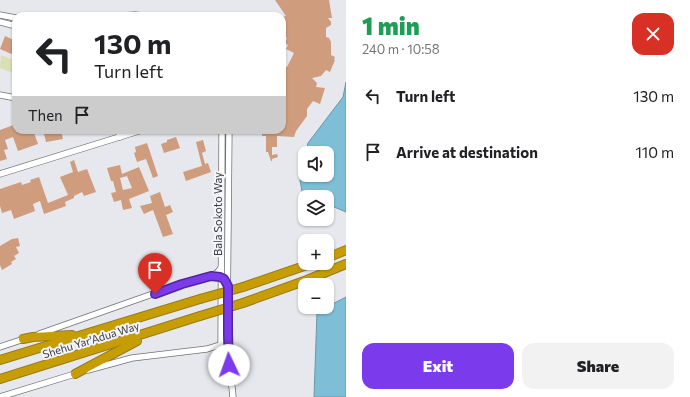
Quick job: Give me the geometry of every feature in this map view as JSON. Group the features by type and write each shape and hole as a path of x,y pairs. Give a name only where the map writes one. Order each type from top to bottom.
{"highway":[{"path":"334,255 346,250"},
{"name":"Shehu Yar'Adua Way","path":"0,379 243,303 346,264"},
{"name":"Shehu Yar'Adua Way","path":"0,360 243,287 298,268"},
{"path":"23,339 72,335 118,324"},
{"path":"75,374 141,339 175,325"}],"street":[{"path":"0,15 12,17"},
{"path":"0,22 12,25"},
{"path":"0,95 12,97"},
{"path":"0,174 129,134"},
{"name":"Bala Sokoto Way","path":"222,134 220,277 221,358 222,366 226,368 229,365 229,134"},
{"path":"0,347 182,284 211,276 221,267"},
{"path":"211,276 220,277 226,281 228,286"},
{"path":"0,397 132,358 207,349 221,345 227,339 228,334"},
{"path":"207,349 214,350 221,358"},
{"path":"226,368 232,387 233,397"}],"green space":[{"path":"1,55 12,59 12,72 0,68"}],"water":[{"path":"346,82 346,212 334,207 334,190 302,190 300,182 334,182 334,146 307,146 308,143 343,97"},
{"path":"346,297 346,397 314,397 317,314 334,314 334,303"}],"building":[{"path":"275,0 329,0 332,18 328,18 331,25 326,28 326,37 329,38 331,42 331,55 335,57 335,60 330,72 326,70 321,76 312,78 317,83 316,87 325,88 320,104 313,101 307,109 307,116 296,131 294,137 277,136 277,147 272,147 272,155 277,154 278,157 272,159 271,161 268,152 266,152 266,136 262,136 262,134 286,134 286,67 294,53 286,49 288,45 286,44 286,12 283,12"},
{"path":"5,36 12,39 12,54 0,49"},
{"path":"12,126 12,134 34,134 38,144 18,151 13,137 5,140 8,149 4,150 7,159 0,161 0,130"},
{"path":"44,134 62,134 63,139 46,142"},
{"path":"176,137 180,148 164,153 161,144"},
{"path":"203,140 206,151 202,153 205,164 208,163 211,172 186,181 183,172 202,166 196,142"},
{"path":"147,143 158,176 153,178 146,159 137,162 134,153 136,152 135,147"},
{"path":"74,160 78,172 87,169 96,192 84,196 82,192 65,202 66,206 44,214 40,201 33,204 35,211 14,219 11,210 2,213 0,206 0,189 21,182 22,185 39,177 48,203 68,195 60,177 73,172 70,162"},
{"path":"120,165 122,174 139,167 149,191 129,199 132,208 123,210 121,200 114,202 111,193 116,192 107,168","holes":["127,176 132,188 123,190 120,178"]},
{"path":"160,192 165,207 170,205 173,212 166,215 173,234 163,237 153,210 144,214 140,206 152,203 150,196"},
{"path":"18,238 20,246 16,247 19,253 14,256 16,259 11,262 12,264 2,270 0,265 0,246 12,239"}],"route":[{"path":"155,294 202,278 214,276 223,278 228,286 229,365"}]}
